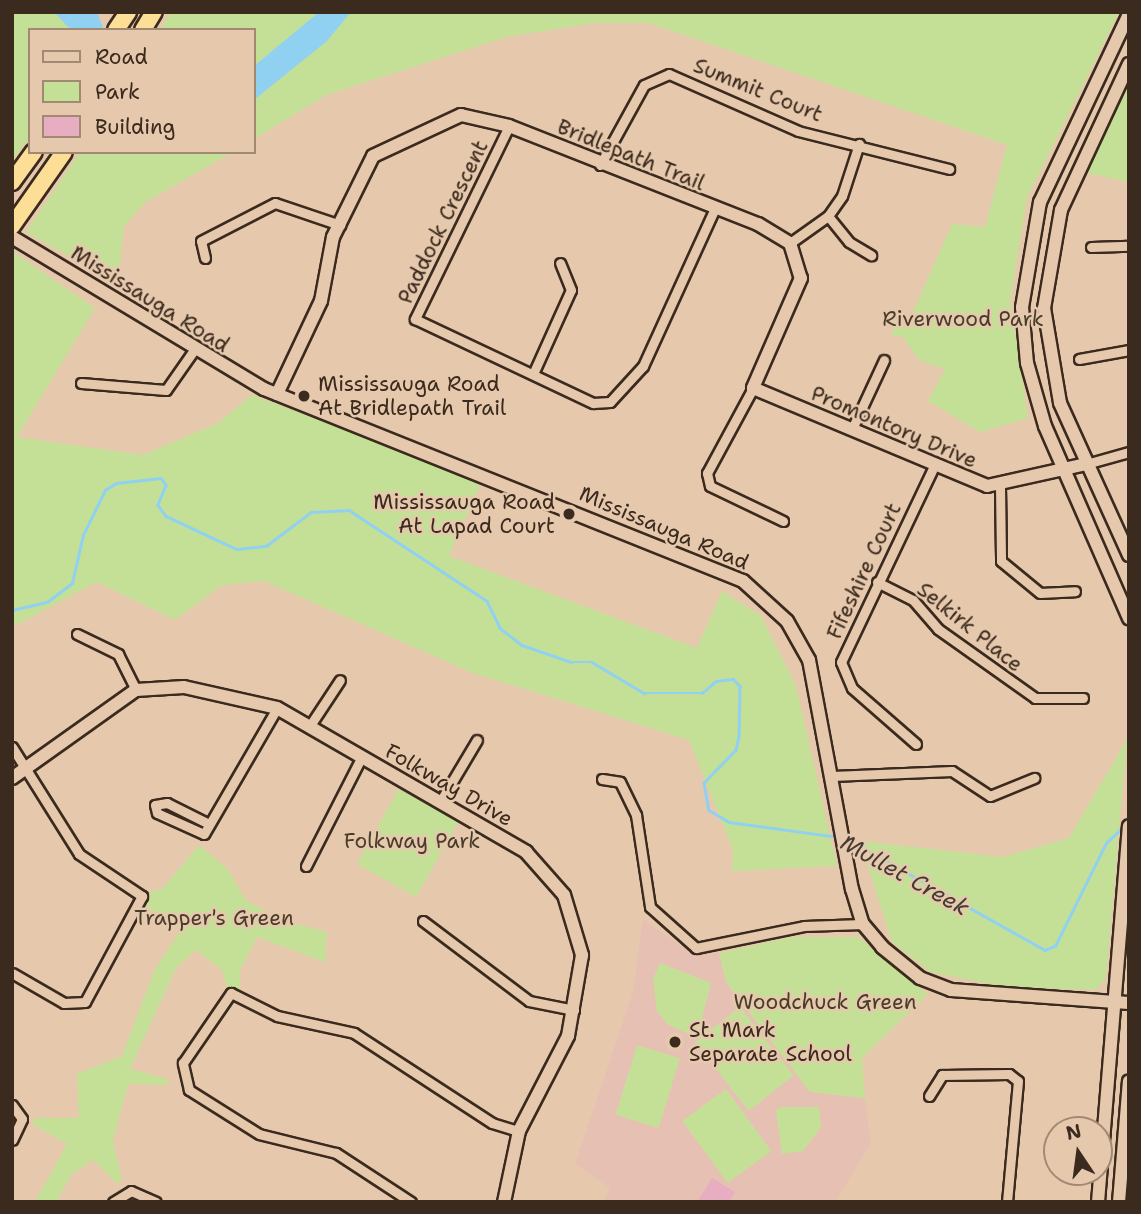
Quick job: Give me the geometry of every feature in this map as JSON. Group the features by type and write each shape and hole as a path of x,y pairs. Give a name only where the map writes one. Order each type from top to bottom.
{"highway":[{"path":"117,28 128,12"},
{"path":"144,28 154,12"},
{"path":"12,226 63,154"},
{"path":"12,182 30,158"}],"main road":[{"path":"1129,14 1065,148 1031,232 1022,307 1032,382 1064,469 1129,618"},
{"path":"1129,64 1084,157 1054,232 1044,308 1052,379 1086,464 1129,555"},
{"name":"Bridlepath Trail","path":"277,394 321,301 340,225 380,149 461,115 509,126 600,165 776,232 789,243"},
{"name":"Mississauga Road","path":"12,237 194,349 277,394 743,581 781,614 805,652 832,776 845,853 863,924 898,962 951,990 1129,1003"},
{"path":"752,388 801,278 789,243"},
{"name":"Promontory Drive","path":"752,388 852,429 934,467 1000,486"},
{"path":"1000,486 1086,464"},
{"name":"Folkway Drive","path":"136,690 184,687 277,708 526,852 555,880 573,914 582,955 574,1010 563,1051 519,1131 504,1202"},
{"path":"18,775 136,690"},
{"path":"1098,1202 1129,826"},
{"path":"1119,1202 1129,1081"}],"street":[{"name":"Summit Court","path":"600,165 644,85 669,74 798,131 859,144 949,169"},
{"name":"Paddock Crescent","path":"509,126 415,319 593,403 610,402 648,356 714,210"},
{"path":"789,243 828,216 842,196 859,144"},
{"path":"205,258 201,241 275,203 340,225"},
{"path":"828,216 849,242 871,255"},
{"path":"1091,247 1129,246"},
{"path":"533,374 571,290 560,262"},
{"path":"81,383 166,390 194,349"},
{"path":"1079,359 1129,350"},
{"path":"852,429 884,360"},
{"path":"752,388 707,473 710,486 783,521"},
{"path":"1086,464 1129,453"},
{"name":"Fifeshire Court","path":"916,744 844,676 841,662 934,467"},
{"path":"1000,486 1001,561 1040,593 1053,597 1075,591"},
{"name":"Selkirk Place","path":"877,582 913,600 938,629 1035,698 1083,698"},
{"path":"77,634 118,654 136,690"},
{"path":"309,727 340,680"},
{"path":"209,824 167,803 155,805 157,813 196,834 204,834 277,708"},
{"path":"440,802 477,740"},
{"path":"12,747 18,775 79,853 142,896 85,1002 64,1003 12,973"},
{"path":"306,866 361,758"},
{"path":"832,776 952,771 990,796 1034,778"},
{"path":"602,779 620,782 636,815 650,907 696,948 804,926 863,924"},
{"path":"423,921 529,1001 574,1010"},
{"path":"411,1202 336,1153 259,1134 189,1090 183,1063 231,993 277,1016 354,1033 492,1123 519,1131"},
{"path":"929,1096 942,1075 1009,1074 1018,1080 1007,1202"},
{"path":"12,1105 22,1119 12,1140"},
{"path":"113,1202 131,1191 156,1202"}],"shaded area":[{"name":"St. Mark Separate School","path":"643,919 694,955 719,953 726,982 810,1092 865,1098 871,1144 835,1202 603,1202 610,1188 575,1164 633,992"}],"green space":[{"path":"12,12 54,12 69,28 28,28 28,140 12,161"},
{"name":"Riverwood Park","path":"171,12 1119,12 1027,198 1010,300 1028,418 980,432 928,401 945,369 919,360 903,337 892,335 894,319 912,315 952,224 985,227 1007,145 649,23 595,23 507,37 326,95 256,138 256,28 161,28"},
{"path":"1129,81 1129,182 1085,173 1089,163"},
{"path":"79,154 229,154 146,202 124,226 118,284 26,232"},
{"path":"12,251 95,308 17,437 143,455 218,423 252,395 482,481 449,556 697,648 722,591 761,616 796,686 837,866 732,871 733,850 689,740 470,672 264,581 222,585 175,620 97,582 12,627"},
{"path":"1127,739 1106,977 1096,990 1000,986 931,972 892,942 860,841 1003,857 1069,838"},
{"name":"Folkway Park","path":"399,788 458,821 416,897 357,864"},
{"name":"Trapper's Green","path":"199,845 228,869 245,899 278,919 327,932 325,962 257,937 240,970 240,991 229,994 222,970 196,950 176,968 130,1069 168,1079 166,1085 128,1084 113,1141 122,1180 117,1183 93,1160 71,1175 56,1202 35,1202 67,1144 32,1124 35,1118 79,1118 77,1074 122,1056 155,969 179,933 177,922 147,908 149,893 163,888"},
{"name":"Woodchuck Green","path":"792,937 858,937 928,994 862,1058 865,1098 810,1092 726,982 719,953"},
{"path":"660,963 711,983 697,1038 667,1024 657,1011 653,979"},
{"path":"740,1007 794,1076 749,1111 695,1042"},
{"path":"637,1045 680,1058 659,1128 616,1115"},
{"path":"726,1089 771,1151 728,1183 682,1121"},
{"path":"781,1107 819,1107 821,1127 803,1151 782,1154 776,1110"}],"water":[{"path":"54,12 97,12 103,28 69,28"},
{"path":"319,12 351,12 327,41 256,98 256,64"}],"building":[{"path":"712,1178 735,1192 729,1202 697,1202"}],"waterway":[{"name":"Mullet Creek","path":"12,610 47,602 72,583 83,535 105,490 116,483 161,478 166,485 158,505 166,516 236,549 266,546 311,512 349,510 487,601 500,628 522,645 571,662 592,662 644,693 702,693 716,681 733,679 740,686 739,737 736,750 704,783 709,810 729,822 839,837"},
{"name":"Mullet Creek","path":"849,840 1045,950 1055,946 1106,843 1123,827"}],"place":[{"name":"Mississauga Road At Bridlepath Trail","path":"304,396"},
{"name":"Mississauga Road At Lapad Court","path":"569,514"},
{"name":"St. Mark Separate School","path":"675,1042"}]}
